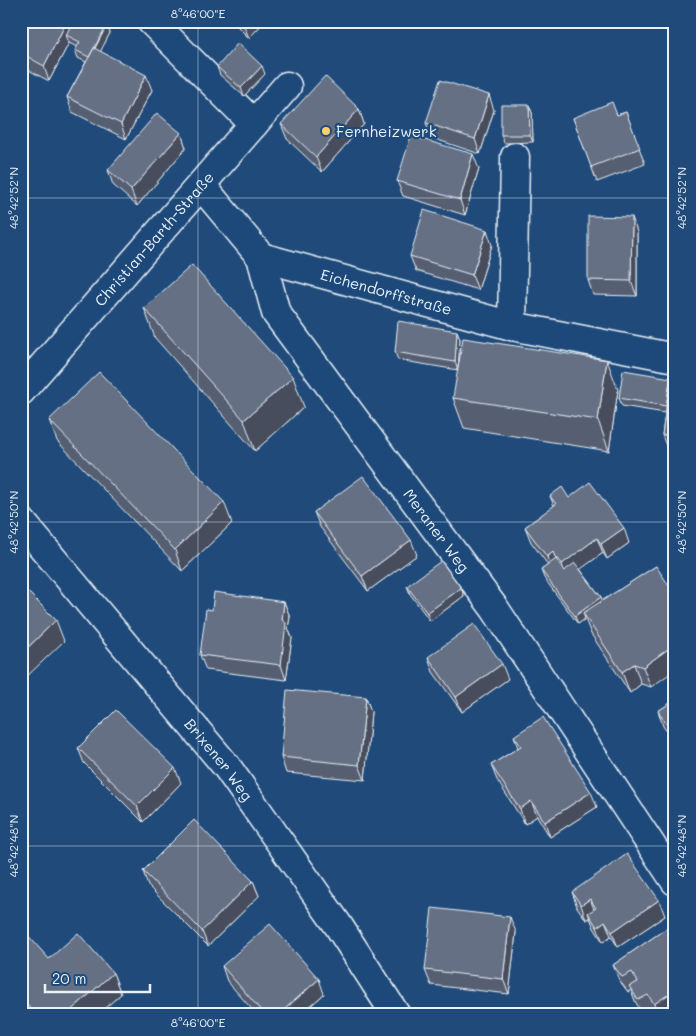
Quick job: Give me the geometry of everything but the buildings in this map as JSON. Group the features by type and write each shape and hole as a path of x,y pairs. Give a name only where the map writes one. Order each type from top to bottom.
{"street":[{"path":"151,21 254,124"},
{"name":"Christian-Barth-Straße","path":"21,391 287,86"},
{"path":"512,326 515,157"},
{"name":"Meraner Weg","path":"201,185 261,257 276,313 495,609 675,882"},
{"name":"Eichendorffstraße","path":"261,257 512,326 675,358"},
{"name":"Brixener Weg","path":"21,521 227,767 338,925 396,1015"}],"place":[{"name":"Fernheizwerk","path":"326,131"}]}
